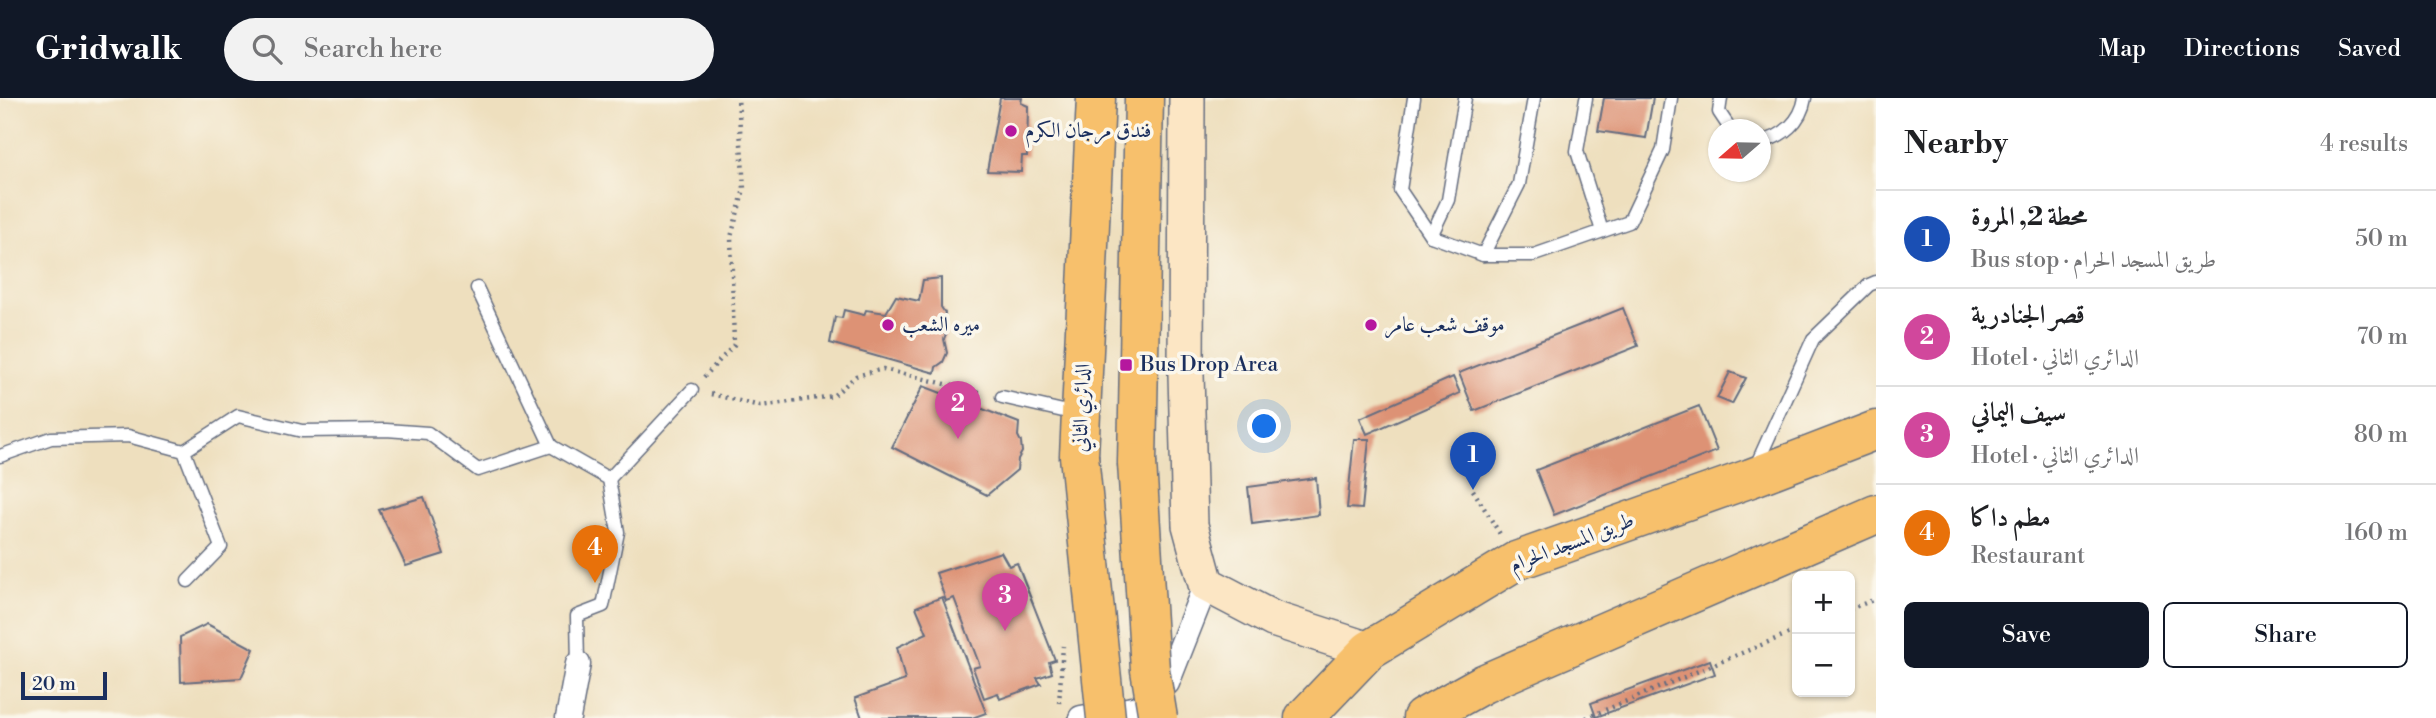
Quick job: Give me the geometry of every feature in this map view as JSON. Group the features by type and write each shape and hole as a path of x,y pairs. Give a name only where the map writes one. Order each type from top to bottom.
{"main road":[{"path":"1144,98 1137,463 1150,670 1158,718"},
{"name":"الدائري الثاني","path":"1095,104 1079,456 1106,718"},
{"name":"طريق المسجد الحرام","path":"1304,718 1369,650 1516,561 1751,478 1876,430"},
{"path":"1422,718 1483,684 1876,514"}],"street":[{"path":"1081,718 1138,708 1167,683 1206,584 1190,526 1186,374 1187,98"},
{"path":"1206,584 1273,619 1369,650"},
{"path":"568,718 578,664"}],"lane":[{"path":"1414,98 1400,190 1431,236 1483,255 1534,255 1629,222 1663,150 1671,98"},
{"path":"1431,236 1448,200 1465,98"},
{"path":"1483,255 1518,184 1534,98"},
{"path":"1586,98 1577,151 1602,231"},
{"path":"1721,98 1719,112 1724,119"},
{"path":"1771,138 1785,133 1803,109 1805,98"},
{"path":"1751,478 1812,339 1869,285 1876,282"},
{"path":"477,288 551,446 609,479"},
{"path":"609,479 692,390"},
{"path":"1002,397 1081,415"},
{"path":"0,456 51,438 128,436 184,451 238,416 302,431 386,430 428,433 478,470 551,446"},
{"path":"184,451 221,547 188,581"},
{"path":"578,664 577,616 603,606 618,532 609,479"}],"path":[{"path":"738,98 744,189 731,237 734,345 692,390 760,406 833,396 856,376 883,369 1002,397"},
{"path":"1473,489 1516,561"},
{"path":"1855,607 1876,599"},
{"path":"1586,718 1792,632"}],"building":[{"name":"فندق مرجان الكرم","path":"1000,98 1022,98 1021,103 1028,106 1027,156 1022,156 1021,172 987,171"},
{"path":"1604,98 1653,98 1646,138 1598,131"},
{"name":"ميره الشعب","path":"941,278 941,307 945,313 941,332 946,334 944,339 947,353 943,362 936,367 935,373 830,343 835,317 842,318 844,310 864,315 866,310 886,313 896,296 919,301 923,280"},
{"path":"1623,308 1638,346 1474,411 1459,373"},
{"path":"1730,372 1746,378 1732,404 1717,398"},
{"path":"1453,377 1460,393 1367,434 1360,418"},
{"path":"923,386 1019,423 1018,436 1022,452 1017,470 987,495 892,447"},
{"path":"1699,406 1717,451 1554,515 1536,470"},
{"path":"1354,439 1369,439 1362,509 1347,508"},
{"path":"1316,478 1319,515 1252,524 1248,487"},
{"path":"424,497 444,554 406,566 379,510"},
{"path":"1001,552 1009,566 1017,563 1055,660 1049,662 1052,673 1037,678 1041,684 1000,699 998,693 984,698 973,668 980,666 954,598 946,601 936,573"},
{"path":"942,597 986,713 972,718 862,718 855,698 905,680 897,647 927,633 916,607"},
{"path":"207,624 254,649 241,678 181,682 180,637"},
{"path":"1710,660 1715,674 1596,717 1591,703"}],"place":[{"name":"فندق مرجان الكرم","path":"1011,131"},
{"name":"ميره الشعب","path":"888,325"},
{"name":"موقف شعب عامر","path":"1371,325"},
{"name":"Bus Drop Area","path":"1126,365"},
{"name":"قصر الجنادرية","path":"958,439"},
{"name":"محطة 2, المروة","path":"1473,490"},
{"name":"مطم داكا","path":"595,583"},
{"name":"سيف اليماني","path":"1005,631"}]}
